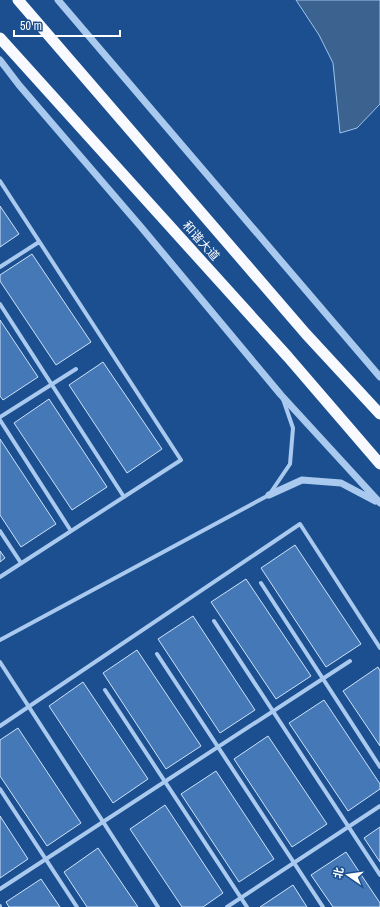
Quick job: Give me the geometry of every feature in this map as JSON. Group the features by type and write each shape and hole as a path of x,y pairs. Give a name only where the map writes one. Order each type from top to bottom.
{"highway":[{"name":"和谐大道","path":"18,0 306,334 380,414"},
{"name":"和谐大道","path":"0,38 288,356 380,464"},
{"path":"0,46 17,58"}],"street":[{"path":"58,0 380,377"},
{"path":"0,60 19,85 146,233 281,395 380,503"},
{"path":"0,181 181,460 0,577"},
{"path":"0,267 39,242"},
{"path":"0,304 124,497"},
{"path":"72,531 0,419 76,369"},
{"path":"269,495 290,464 293,428 281,395"},
{"path":"0,640 269,495 302,480 341,483 380,503"},
{"path":"0,726 300,524 380,648"},
{"path":"0,531 21,563"},
{"path":"261,583 380,767"},
{"path":"214,621 380,875"},
{"path":"157,654 323,907"},
{"path":"0,889 350,660"},
{"path":"0,662 158,907"},
{"path":"105,690 247,907"},
{"path":"0,789 77,907"},
{"path":"227,907 380,806"}],"water":[{"path":"296,0 380,0 380,104 357,128 340,133 333,63 319,35"}],"building":[{"path":"0,206 19,234 0,247"},
{"path":"32,254 91,342 56,365 0,281 0,275"},
{"path":"0,320 38,377 3,400 0,396"},
{"path":"103,362 162,449 127,473 69,385"},
{"path":"49,399 107,487 72,510 14,423"},
{"path":"0,439 56,524 21,547 0,515"},
{"path":"295,545 361,644 326,667 261,568"},
{"path":"0,551 5,558 0,562"},
{"path":"246,579 311,676 276,699 211,602"},
{"path":"193,616 255,710 220,733 158,639"},
{"path":"137,650 201,746 166,769 103,673"},
{"path":"378,667 380,671 380,746 343,691"},
{"path":"83,682 148,779 113,803 49,706"},
{"path":"324,700 380,784 380,789 348,811 289,723"},
{"path":"18,728 81,823 47,846 0,776 0,740"},
{"path":"268,736 327,824 292,847 234,759"},
{"path":"216,771 274,859 239,882 181,794"},
{"path":"165,805 223,893 203,907 182,907 130,829"},
{"path":"0,816 28,859 0,878"},
{"path":"380,827 380,862 364,838"},
{"path":"98,848 138,907 87,907 64,872"},
{"path":"346,852 380,903 380,907 333,907 311,875"},
{"path":"41,879 60,907 9,907 6,902"},
{"path":"293,885 307,907 260,907"}]}
